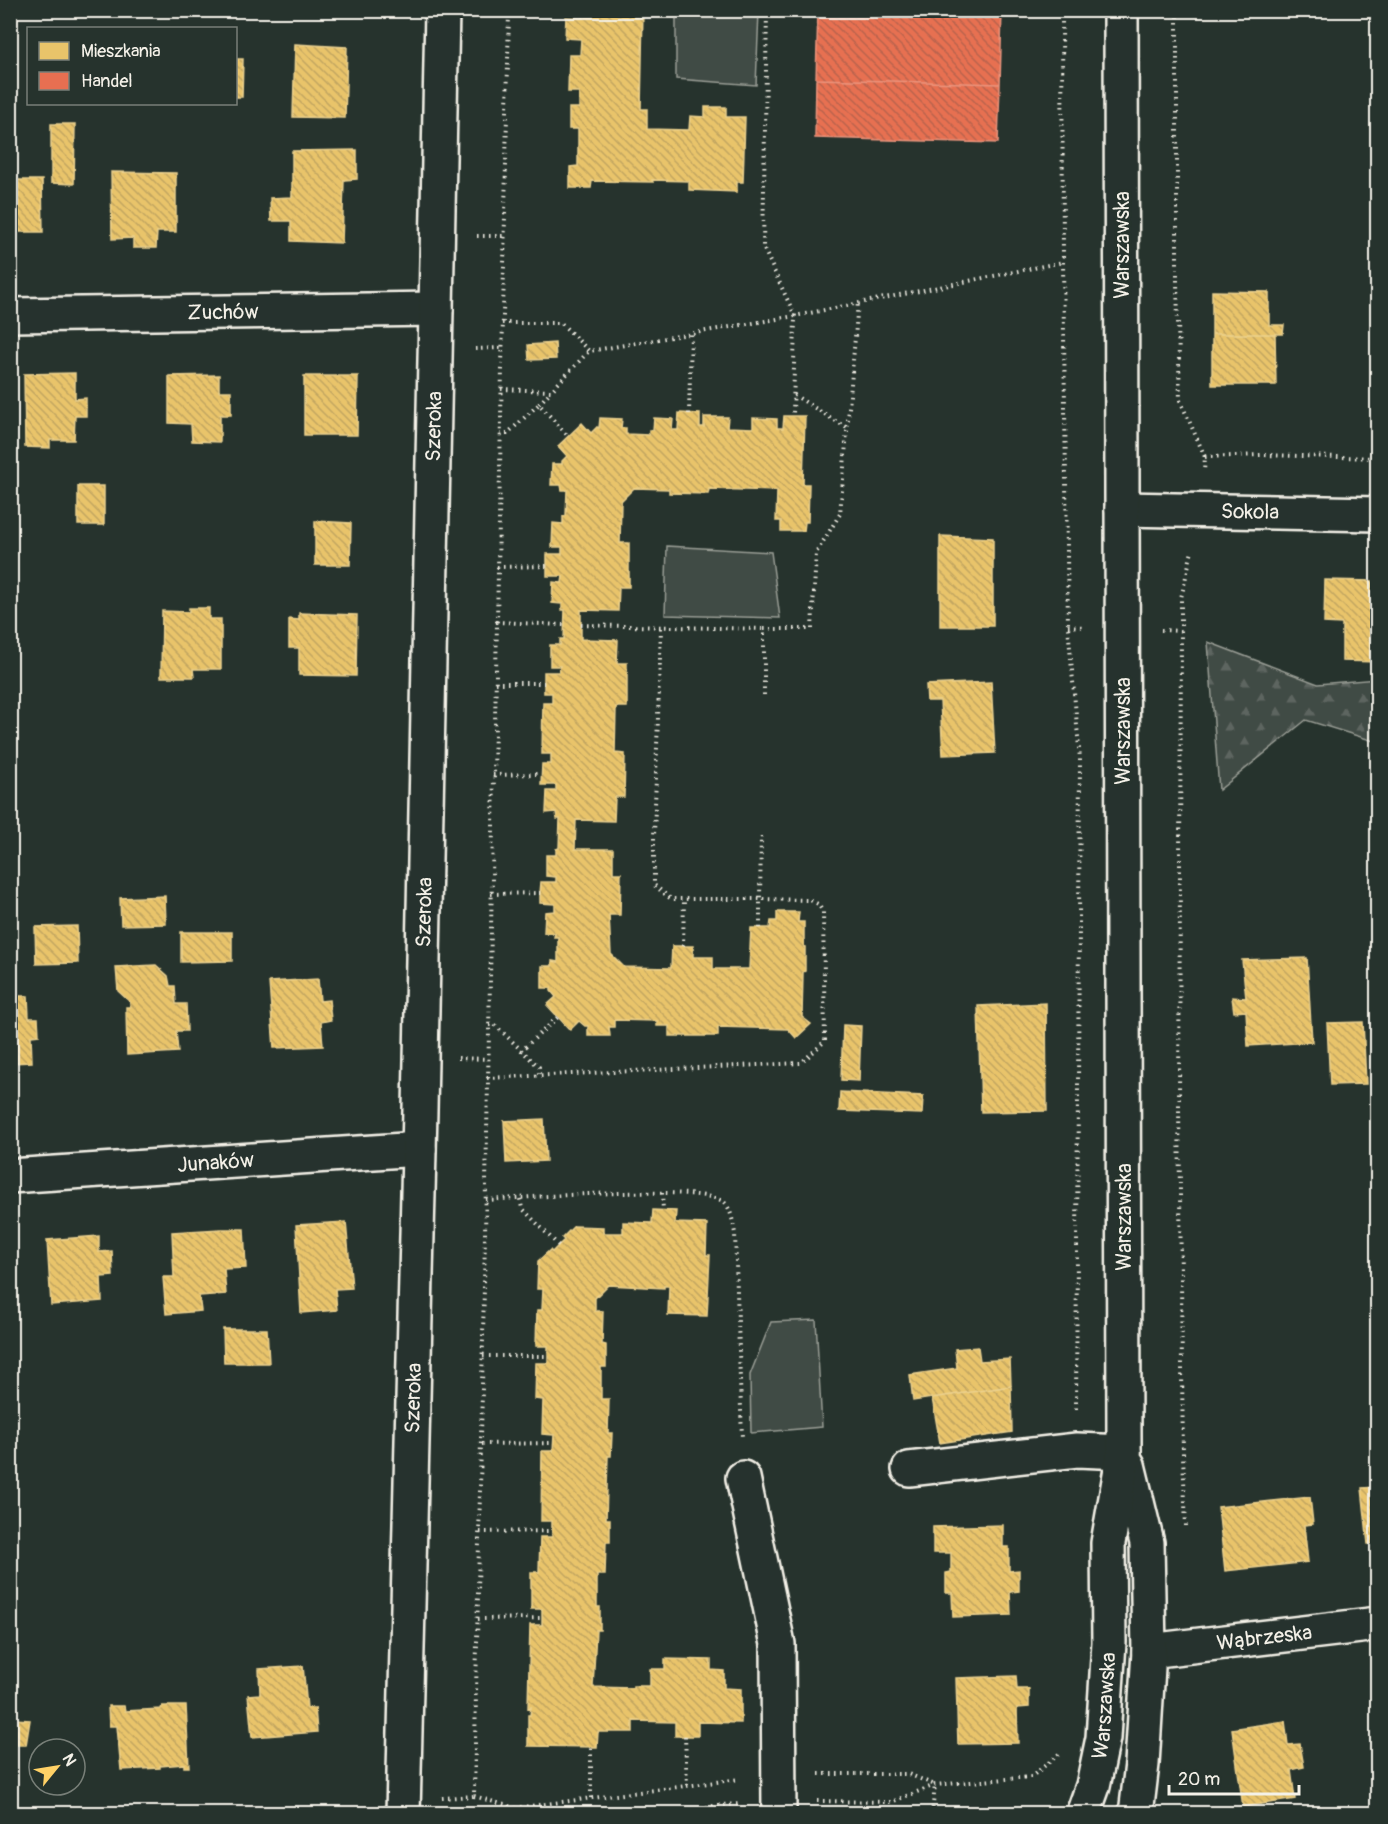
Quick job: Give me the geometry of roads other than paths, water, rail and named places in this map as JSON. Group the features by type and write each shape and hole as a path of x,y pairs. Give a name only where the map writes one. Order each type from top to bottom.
{"street":[{"name":"Szeroka","path":"404,1806 442,10"},
{"name":"Warszawska","path":"1083,1814 1093,1786 1103,1738 1109,1642 1108,1543 1125,1452 1121,10"},
{"name":"Zuchów","path":"10,315 436,309"},
{"name":"Sokola","path":"1122,509 1377,514"},
{"name":"Junaków","path":"10,1176 419,1149"},
{"path":"909,1469 1077,1450 1125,1452"},
{"name":"Warszawska","path":"1125,1452 1147,1543 1149,1651 1142,1764 1136,1814"},
{"path":"744,1478 778,1644 779,1814"},
{"name":"Wąbrzeska","path":"1149,1651 1377,1624"}]}
